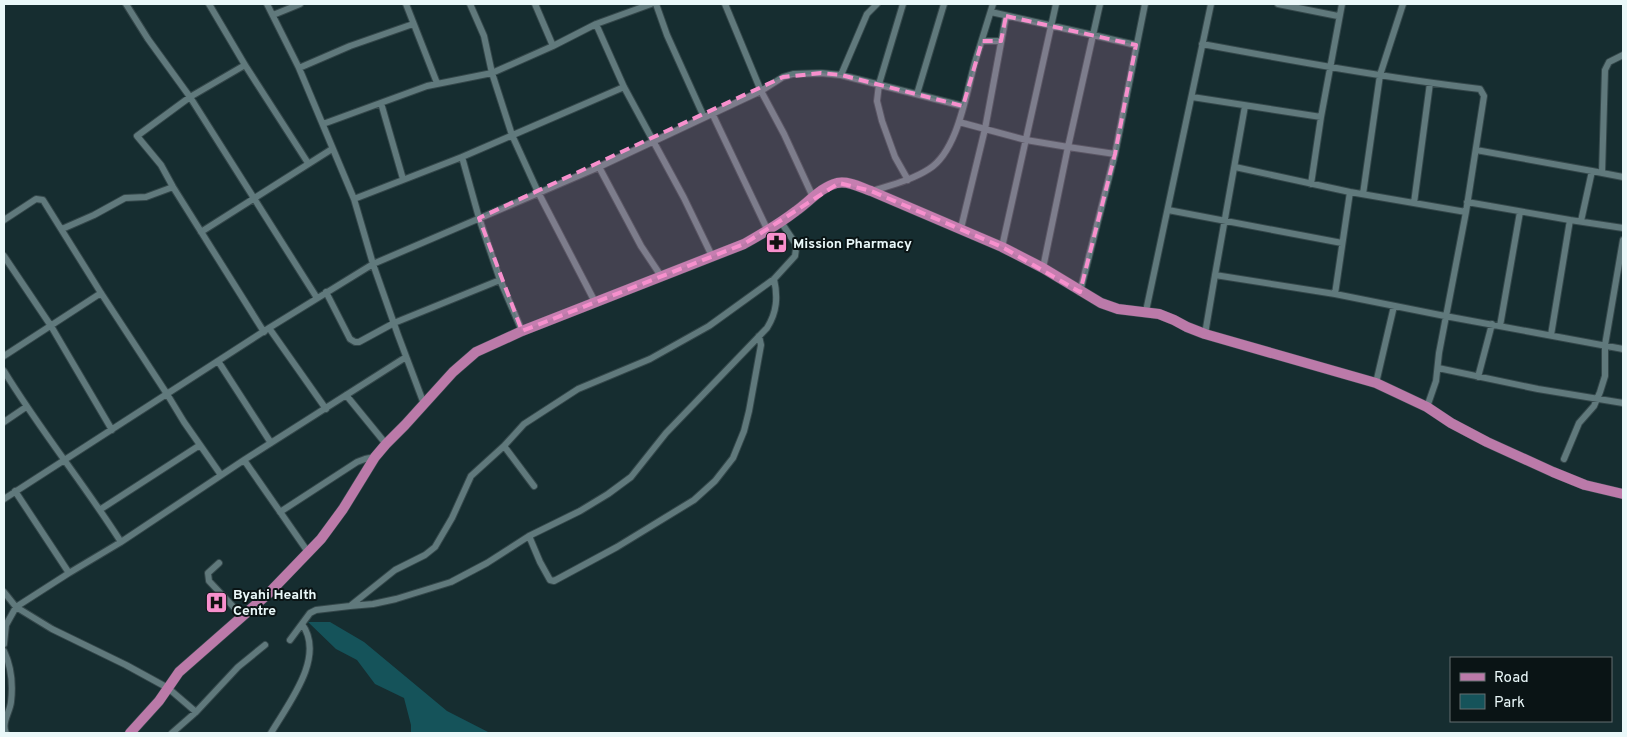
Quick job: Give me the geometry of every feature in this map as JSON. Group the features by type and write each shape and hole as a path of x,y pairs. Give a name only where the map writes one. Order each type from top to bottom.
{"main road":[{"path":"130,733 179,672 244,617 321,539 343,509 375,457 453,372 476,352 522,331 744,244 768,231 827,187 839,183 852,184 962,228 1043,268 1101,304 1118,309 1159,314 1187,328 1205,334 1376,384 1427,407 1451,423 1553,472 1585,485 1623,494"}],"street":[{"path":"126,4 148,39 190,96 317,298"},
{"path":"208,4 308,163"},
{"path":"267,4 300,68 354,199 373,264 424,404"},
{"path":"273,15 300,4"},
{"path":"406,4 437,83"},
{"path":"470,4 484,36 492,73 512,135 538,192 595,302"},
{"path":"535,4 553,46"},
{"path":"323,124 437,83 492,73 553,46 596,24 651,4"},
{"path":"656,4 667,35 704,117"},
{"path":"725,4 761,91 784,134 813,197"},
{"path":"841,75 867,14 876,4"},
{"path":"903,4 879,84 877,100 882,121 895,157 908,180"},
{"path":"917,94 944,4"},
{"path":"871,191 908,180 930,169 941,158 959,122 993,4"},
{"path":"1002,247 1056,4"},
{"path":"1043,268 1100,4"},
{"path":"1080,292 1115,154 1145,4"},
{"path":"1146,311 1211,4"},
{"path":"1278,4 1338,16"},
{"path":"1311,184 1338,16 1342,4"},
{"path":"1363,194 1380,75 1403,4"},
{"path":"990,12 1136,44"},
{"path":"962,228 985,129 1006,16"},
{"path":"300,68 350,46 413,24"},
{"path":"596,24 624,87 655,141 712,256"},
{"path":"982,41 1001,41"},
{"path":"1202,44 1330,67 1480,89 1482,91 1484,96 1466,212 1445,316 1436,381 1427,407"},
{"path":"1602,173 1605,70 1609,62 1623,55"},
{"path":"245,65 190,96 137,136 161,165 201,232 266,330 326,409"},
{"path":"4,499 266,330 373,264 599,167 761,91 783,77 793,74 820,73 841,75 963,106"},
{"path":"1414,203 1430,83"},
{"path":"354,199 462,157 624,87"},
{"path":"1192,97 1321,117"},
{"path":"381,103 403,179"},
{"path":"1205,334 1245,106"},
{"path":"712,113 768,231"},
{"path":"959,122 1026,140 1115,154"},
{"path":"201,232 332,149"},
{"path":"1476,150 1623,176"},
{"path":"462,157 479,218 500,280 522,331"},
{"path":"599,167 641,246 661,276"},
{"path":"1235,167 1350,192 1466,212"},
{"path":"1581,221 1592,172"},
{"path":"62,229 94,215 125,198 152,196 173,187"},
{"path":"1334,294 1350,192"},
{"path":"4,220 36,199 44,200 101,294 184,422 221,475"},
{"path":"1467,202 1623,228"},
{"path":"1168,210 1342,243"},
{"path":"1500,326 1520,212"},
{"path":"1552,335 1570,220"},
{"path":"350,606 395,570 435,548 452,518 471,476 504,446 524,424 578,389 650,359 709,326 774,279 794,256 796,249 795,243 781,222"},
{"path":"1564,459 1579,423 1594,406 1605,376 1605,345 1623,240"},
{"path":"4,256 51,326 112,430"},
{"path":"1215,275 1334,294 1623,349"},
{"path":"290,640 307,615 316,610 373,604 451,582 487,563 529,536 580,511 631,477 666,433 759,336 773,318 777,293 774,279"},
{"path":"326,292 350,339 359,342 394,323 500,280"},
{"path":"4,356 101,294"},
{"path":"1376,384 1394,306"},
{"path":"1478,376 1492,324"},
{"path":"529,536 550,580 554,582 617,547 694,500 715,481 733,458 749,411 761,345 759,336"},
{"path":"4,644 6,625 16,608 121,542 271,442 406,357"},
{"path":"218,361 271,442"},
{"path":"1438,368 1538,389 1623,403"},
{"path":"4,371 26,407 101,509 121,542"},
{"path":"346,396 386,444"},
{"path":"4,422 26,407"},
{"path":"101,509 200,445"},
{"path":"504,446 534,486"},
{"path":"280,512 357,462 375,457"},
{"path":"244,460 308,552"},
{"path":"15,492 69,573"},
{"path":"219,563 208,573 209,581 244,617"},
{"path":"4,592 16,608 168,688 196,712"},
{"path":"271,733 306,671 309,639 302,624"},
{"path":"172,733 196,712 238,667 264,645"},
{"path":"4,651 10,669 12,691 11,704 4,726 6,733"}],"highlighted area":[{"path":"1006,16 1136,45 1115,154 1080,292 1002,247 871,191 839,183 744,244 522,331 479,218 783,77 821,73 841,75 963,106 982,41 1001,41"}],"green space":[{"path":"308,622 330,622 364,642 447,711 490,733 411,733 411,725 404,698 375,684 357,660 336,649"}],"place":[{"name":"Mission Pharmacy","path":"777,243"},
{"name":"Byahi Health Centre","path":"217,602"}]}
